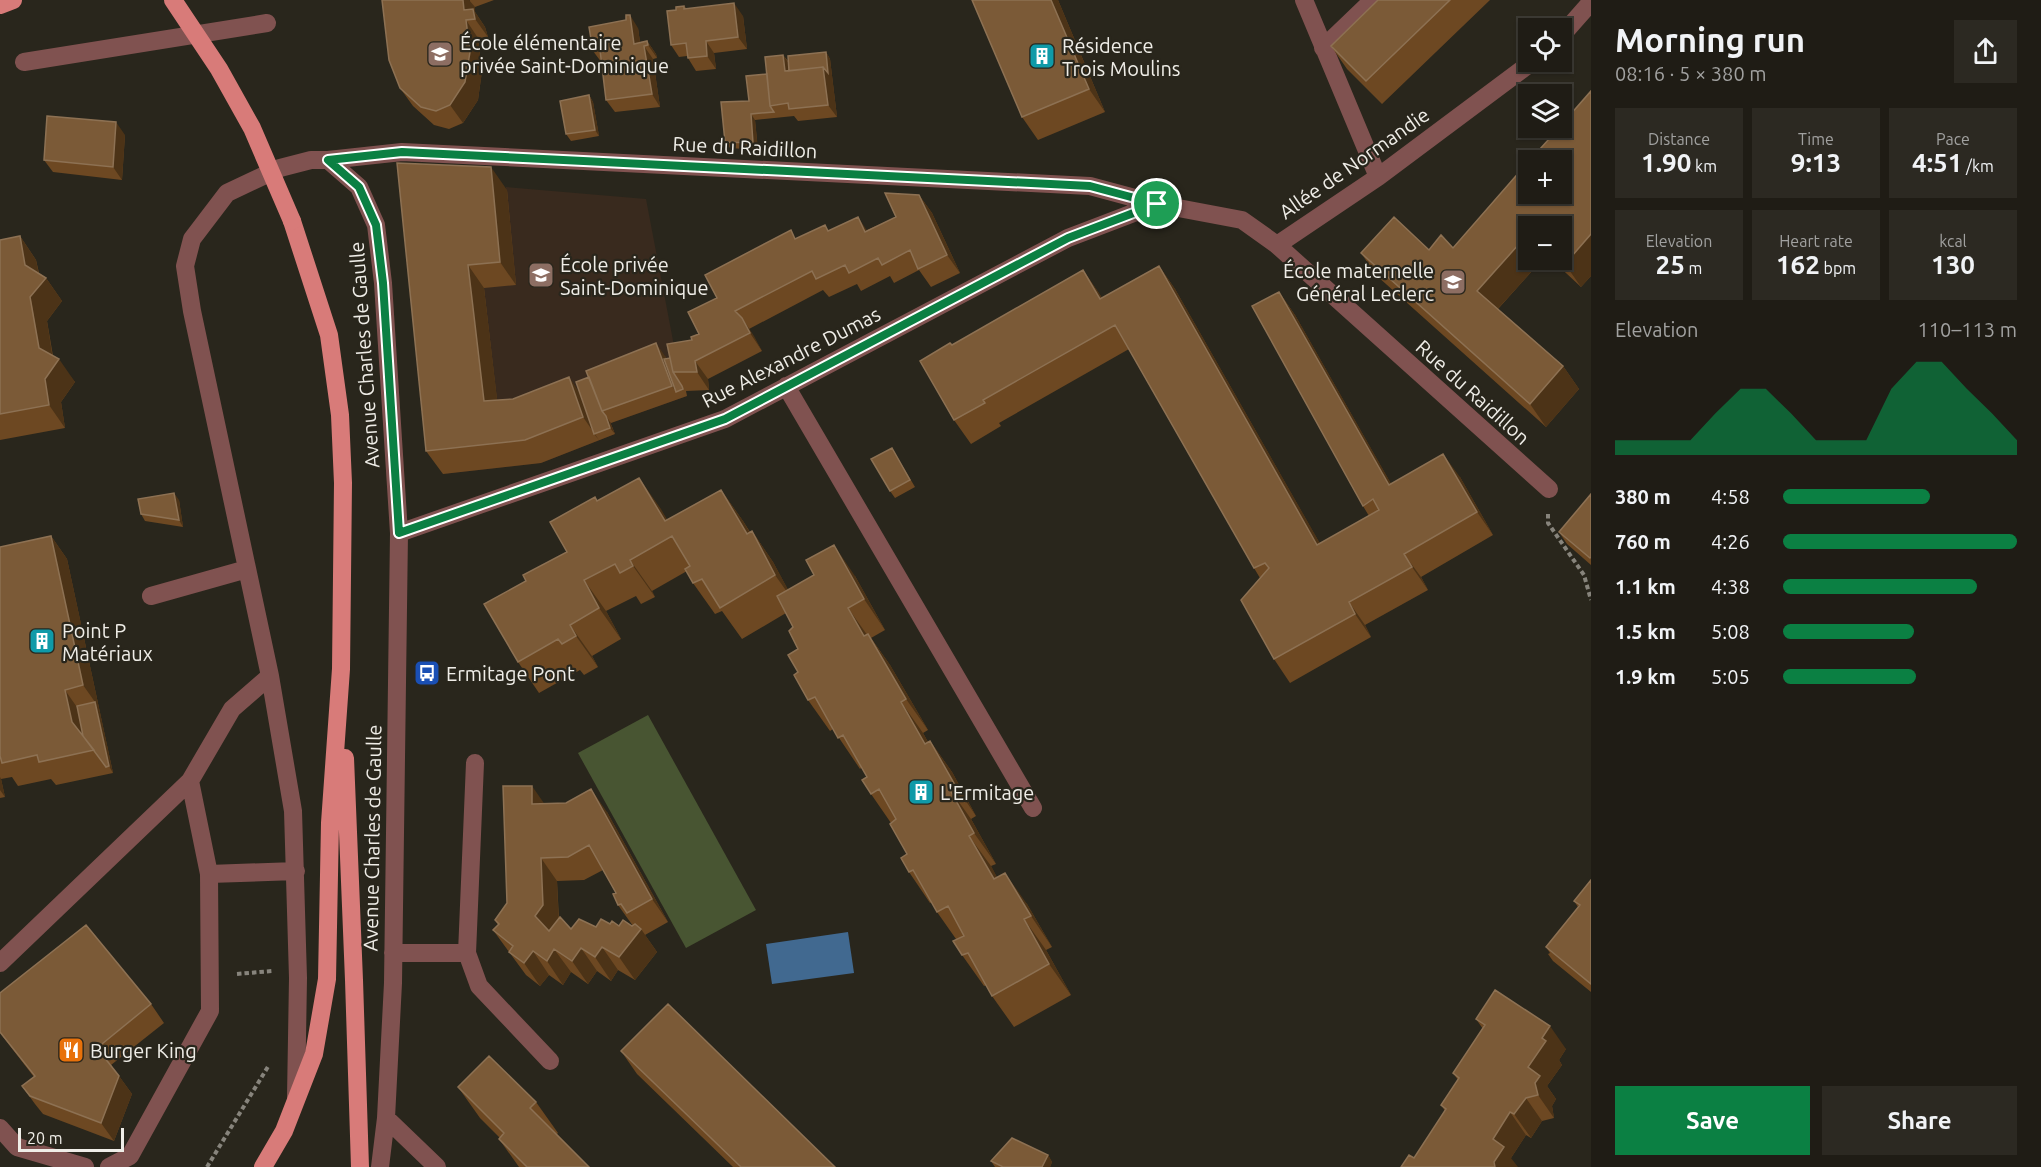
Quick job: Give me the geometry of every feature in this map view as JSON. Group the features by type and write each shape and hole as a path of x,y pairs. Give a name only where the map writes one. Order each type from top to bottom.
{"main road":[{"path":"0,5 14,0"},
{"path":"173,0 219,69 252,128 292,221 329,335 340,415 343,483 341,669 360,1167"},
{"path":"263,1167 284,1131 314,1054 327,979 330,823 341,669"}],"street":[{"path":"1304,0 1378,177"},
{"path":"1323,48 1373,0"},
{"path":"1572,24 1591,2"},
{"path":"24,62 267,22"},
{"name":"Allée de Normandie","path":"1157,204 1242,220 1277,245 1378,177 1519,72"},
{"name":"Rue du Raidillon","path":"328,160 402,152 1090,186 1157,204"},
{"path":"296,1098 298,978 293,811 270,676 192,311 185,266 192,239 227,193 280,168 310,160 328,160"},
{"name":"Avenue Charles de Gaulle","path":"328,160 359,187 376,225 383,283 399,533 393,953 386,1118 380,1167"},
{"name":"Rue Alexandre Dumas","path":"399,533 725,419 1068,238 1157,204"},
{"name":"Rue du Raidillon","path":"1277,245 1549,489"},
{"path":"786,386 1033,808"},
{"path":"151,596 247,569"},
{"path":"0,963 190,781 231,709 270,676"},
{"path":"475,763 467,953 478,986 550,1060"},
{"path":"109,1167 130,1156 210,1011 209,874 190,781"},
{"path":"209,874 296,871"},
{"path":"393,953 467,953"},
{"path":"386,1118 437,1167"},
{"path":"0,1128 17,1147 85,1167"}],"path":[{"path":"1549,489 1548,523 1584,575 1591,600"},
{"path":"207,1167 271,1060"}],"shaded area":[{"name":"École privée Saint-Dominique","path":"413,186 506,190 506,187 646,199 675,351 687,396 611,423 615,434 541,463 443,474"}],"green space":[{"path":"648,715 756,910 686,948 578,753"}],"water":[{"path":"848,932 854,973 772,984 766,944"}],"building":[{"name":"École élémentaire privée Saint-Dominique","path":"382,0 463,0 464,10 473,9 475,19 466,20 470,52 465,82 450,105 436,111 421,107 400,88 389,60"},
{"name":"Résidence Trois Moulins","path":"972,0 1051,0 1089,89 1022,117"},
{"path":"1378,0 1450,0 1366,81 1331,46"},
{"path":"734,3 738,37 706,41 707,56 688,58 686,43 671,45 667,11 684,6 684,9"},
{"path":"626,15 630,15 634,44 647,41 648,45 644,46 652,94 606,100 600,50 593,51 589,27 626,20"},
{"path":"826,52 828,73 823,67 789,71 788,56"},
{"path":"783,55 785,71 823,67 828,105 789,109 788,103 770,106 765,57"},
{"path":"767,74 770,106 774,112 751,114 753,143 725,142 721,102 749,101 746,76"},
{"name":"École maternelle Général Leclerc","path":"1591,91 1591,234 1572,256 1572,216 1518,216 1518,245 1477,291 1563,366 1530,404 1361,253 1394,217 1429,250 1441,235 1453,248 1518,173 1518,204 1572,204 1572,150 1539,150 1550,138 1572,138 1572,113"},
{"path":"589,95 595,130 566,134 560,101"},
{"path":"47,116 116,122 113,167 44,160"},
{"path":"397,163 491,167 500,262 468,265 484,401 513,399 569,377 583,417 525,440 426,451"},
{"path":"885,193 919,195 947,255 918,269 910,250 882,265 878,258 849,273 845,265 816,279 812,271 735,311 742,318 750,333 695,361 697,372 673,372 667,344 692,340 691,337 699,334 688,312 717,298 705,275 791,230 795,239 825,225 828,231 858,217 865,232 896,217"},
{"path":"20,236 25,265 46,278 30,297 39,348 59,359 45,379 49,405 0,414 0,240"},
{"path":"1159,266 1317,545 1379,510 1373,499 1363,506 1252,306 1279,292 1389,485 1443,454 1477,512 1404,554 1412,567 1349,602 1355,614 1274,659 1241,600 1269,568 1265,563 1254,568 1115,325 983,400 985,403 954,420 920,361 1083,270 1100,299"},
{"path":"656,343 672,386 602,411 586,371"},
{"path":"670,358 673,372 683,389 676,392 664,359"},
{"path":"589,377 610,428 594,434 576,382"},
{"path":"892,448 910,480 890,491 871,459"},
{"path":"639,478 665,521 721,490 747,534 752,531 775,575 720,608 702,579 693,583 685,569 690,566 672,536 630,560 633,566 620,573 615,564 584,580 599,608 570,625 576,636 562,644 558,639 518,662 484,604 526,581 523,575 567,552 550,522 595,497 597,501"},
{"path":"174,493 179,520 141,514 138,499"},
{"path":"1591,494 1591,557 1590,558 1559,532"},
{"name":"Point P Matériaux","path":"51,536 83,685 65,690 72,722 94,750 39,762 37,755 2,763 0,756 0,547"},
{"name":"L'Ermitage","path":"834,545 864,599 848,608 864,636 868,634 906,699 901,702 925,744 930,741 955,785 949,788 974,833 969,836 994,879 1005,873 1031,916 1024,919 1049,964 992,996 968,953 962,955 953,941 964,936 948,906 937,912 913,870 909,872 901,858 907,854 890,824 896,819 879,789 871,794 862,780 867,777 843,735 838,738 815,697 808,700 794,675 798,672 788,655 798,649 789,631 793,627 777,596 814,575 806,560"},
{"path":"95,702 109,766 106,767 83,736 77,706"},
{"path":"503,786 532,786 532,804 566,803 591,789 652,899 627,913 621,904 618,905 613,894 616,893 589,845 568,857 541,858 543,905 535,916 549,931 560,917 571,929 579,919 596,927 601,919 610,924 612,921 619,926 623,920 632,926 635,924 641,929 619,957 602,947 595,957 581,948 572,961 554,949 547,961 533,951 524,963 509,952 513,946 493,930 499,924 495,920 507,903"},
{"path":"1591,880 1591,984 1546,947 1580,905 1574,901"},
{"name":"Burger King","path":"86,925 151,1004 97,1048 119,1076 101,1123 30,1096 22,1086 35,1076 0,1032 0,993"},
{"path":"1495,990 1550,1026 1542,1038 1546,1041 1528,1067 1540,1076 1535,1083 1538,1095 1526,1098 1514,1114 1510,1112 1493,1139 1504,1147 1494,1162 1495,1167 1401,1167 1409,1155 1414,1158 1446,1109 1441,1105 1459,1078 1453,1073 1485,1025 1476,1019"},
{"path":"668,1004 835,1167 741,1167 621,1051"},
{"path":"489,1056 536,1102 530,1108 589,1167 527,1167 499,1139 504,1133 458,1087"},
{"path":"1012,1138 1048,1155 1042,1167 1003,1167 991,1161"}],"place":[{"name":"École élémentaire privée Saint-Dominique","path":"440,54"},
{"name":"Résidence Trois Moulins","path":"1042,56"},
{"name":"École privée Saint-Dominique","path":"541,275"},
{"name":"École maternelle Général Leclerc","path":"1453,282"},
{"name":"Point P Matériaux","path":"42,641"},
{"name":"Ermitage Pont","path":"427,673"},
{"name":"L'Ermitage","path":"921,792"},
{"name":"Burger King","path":"71,1050"}],"route":[{"path":"402,152 1090,186 1157,204 1068,238 725,419 399,533 383,283 376,225 359,187 328,160 402,152"}]}
